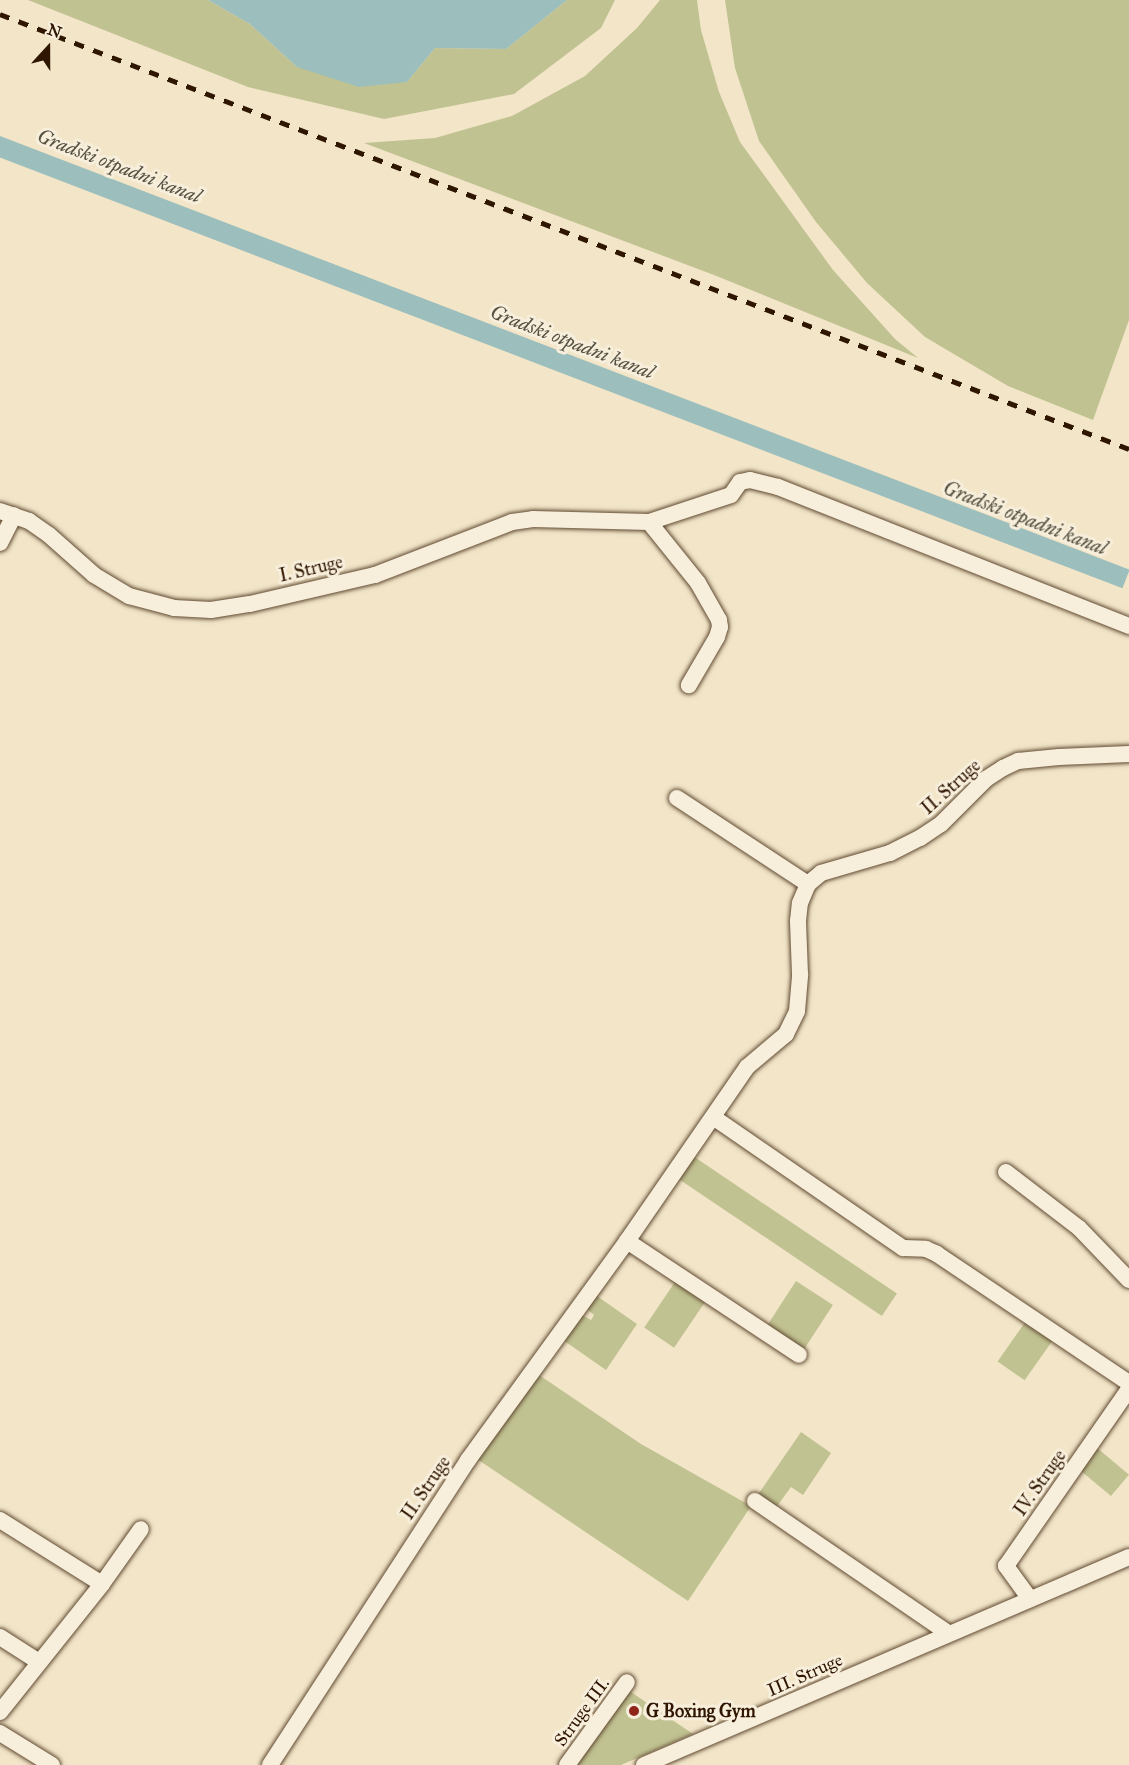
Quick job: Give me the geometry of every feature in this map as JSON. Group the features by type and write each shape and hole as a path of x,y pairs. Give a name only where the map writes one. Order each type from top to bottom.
{"street":[{"name":"I. Struge","path":"7,513 49,535 94,575 129,596 174,608 211,610 250,604 375,575 512,522 533,519 650,522 731,495 740,482 750,480 778,487 1129,626"},
{"path":"0,543 7,513"},
{"path":"650,522 698,583 719,620 720,627 717,637 689,685"},
{"name":"II. Struge","path":"270,1765 468,1460 627,1241 747,1067 786,1034 797,1011 800,974 798,921 800,903 808,884 821,873 890,853 920,838 941,824 987,779 1018,761 1129,754"},
{"path":"677,798 808,884"},
{"path":"714,1117 903,1248 926,1249 1129,1383"},
{"path":"1006,1172 1079,1228 1129,1280"},
{"path":"627,1241 799,1355"},
{"name":"IV. Struge","path":"1030,1599 1006,1566 1129,1389"},
{"path":"755,1501 948,1633"},
{"path":"0,1520 102,1584"},
{"path":"0,1712 102,1584 141,1529"},
{"name":"III. Struge","path":"644,1765 1129,1557"},
{"path":"0,1637 39,1662"},
{"name":"Struge III.","path":"567,1765 627,1682"},
{"path":"0,1733 52,1765"}],"green space":[{"path":"28,0 208,0 250,24 297,67 407,82 435,48 506,49 567,0 615,0 601,28 514,94 384,119 248,87"},
{"path":"660,0 697,0 701,30 719,92 740,142 833,270 895,339 918,358 714,275 364,143 435,138 512,116 585,76 637,28"},
{"path":"725,0 1129,0 1129,320 1093,420 1008,386 925,337 867,283 816,222 759,141 735,68"},
{"path":"693,1156 897,1294 882,1316 678,1178"},
{"path":"796,1281 833,1305 803,1351 766,1327"},
{"path":"675,1282 705,1302 674,1348 644,1328"},
{"path":"594,1294 637,1324 606,1370 563,1340 582,1315 591,1320 594,1315 587,1309"},
{"path":"1028,1318 1055,1337 1025,1380 998,1361"},
{"path":"539,1375 641,1444 751,1506 688,1601 477,1459"},
{"path":"801,1432 831,1453 803,1495 791,1487 775,1509 757,1496"},
{"path":"1096,1447 1129,1475 1111,1496 1078,1468"},
{"name":"G Boxing Gym","path":"625,1688 693,1734 621,1765 569,1765"}],"water":[{"path":"208,0 567,0 506,49 435,48 407,82 359,87 297,67 250,24"},
{"path":"0,136 1129,569 1122,588 0,157"}],"railway":[{"path":"0,14 1129,449"}],"place":[{"name":"G Boxing Gym","path":"634,1711"}],"water label":[{"name":"Gradski otpadni kanal","path":"119,166"},
{"name":"Gradski otpadni kanal","path":"572,342"},
{"name":"Gradski otpadni kanal","path":"1025,518"}]}
